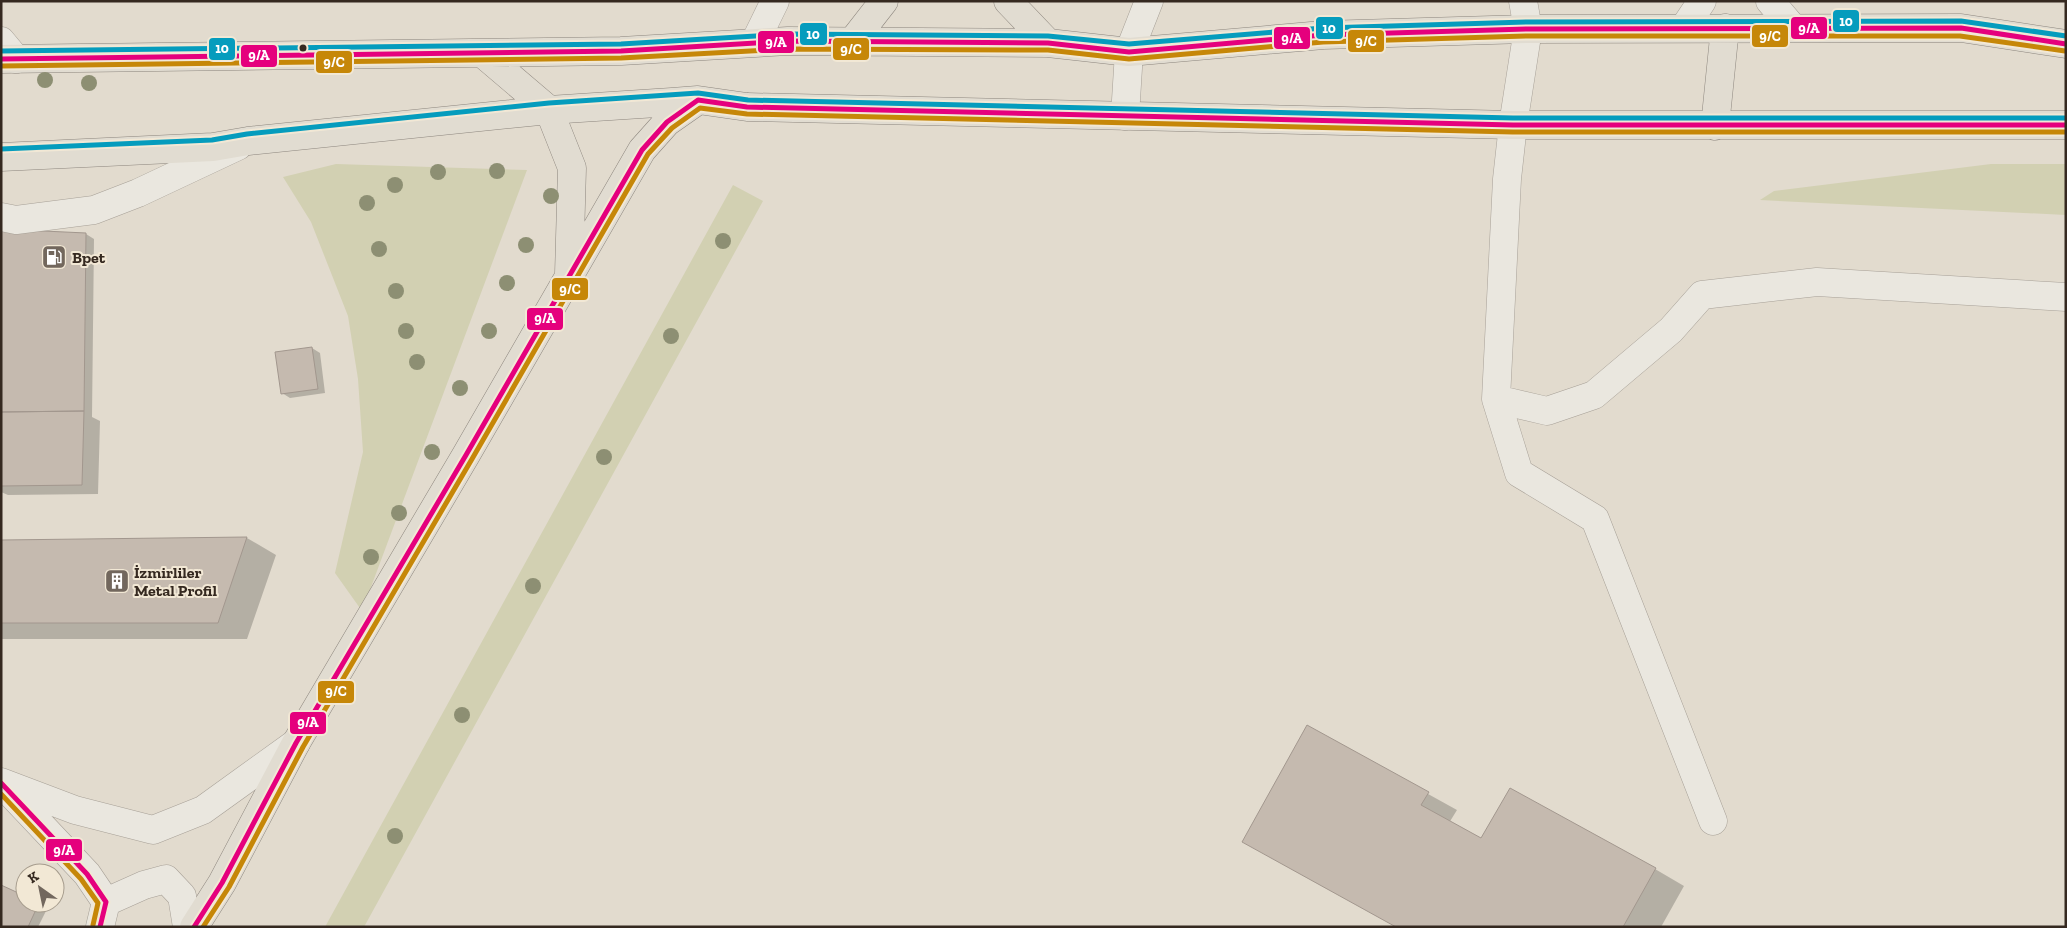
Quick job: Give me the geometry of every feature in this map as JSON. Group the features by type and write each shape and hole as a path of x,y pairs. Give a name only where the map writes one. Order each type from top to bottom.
{"main road":[{"path":"852,42 884,1"},
{"path":"1008,1 1048,44"},
{"path":"6,53 482,53 622,51 755,42 1048,44 1129,52 1323,36 1528,29 1684,28 1962,28 2066,44"},
{"path":"1715,126 1725,28"},
{"path":"482,53 549,110 572,168 569,278"},
{"path":"1,157 213,147 248,141 549,110 698,100 747,107 1513,125 2066,125"},
{"path":"194,927 222,883 296,742 569,278 642,150 667,122 698,100"}],"street":[{"path":"755,42 775,1"},
{"path":"1125,116 1129,52 1149,1"},
{"path":"1524,1 1528,29 1513,125 1507,179 1496,399 1519,473 1595,519 1713,821"},
{"path":"1684,28 1702,1"},
{"path":"1770,1 1793,28"},
{"path":"1,217 16,220 94,210 138,193 248,141"},
{"path":"1496,399 1547,411 1594,395 1672,330 1702,295 1817,282 2066,297"},
{"path":"1,782 74,810 153,830 203,810 296,742"},
{"path":"1,782 87,874 103,914 144,885 166,879 182,896 187,927"}],"shaded area":[{"path":"336,164 527,170 362,611 335,573 363,452 358,379 348,316 311,222 283,177"},
{"path":"1991,164 2066,164 2066,215 1760,200 1774,191"},
{"path":"733,185 763,201 364,927 325,927"}],"building":[{"path":"1,229 86,233 84,411 1,412"},
{"path":"312,347 318,389 281,394 275,352"},
{"path":"84,411 82,485 1,486 1,412"},
{"name":"İzmirliler Metal Profil","path":"247,537 218,623 1,623 1,540"},
{"path":"1307,725 1429,792 1421,805 1481,838 1510,788 1656,868 1623,927 1396,927 1242,842"},
{"path":"1,885 15,891 15,913 34,913 28,927 1,927"}],"transit line":[{"name":"10","path":"1,51 621,44 788,34 1048,36 1129,44 1323,28 1528,22 1961,21 2066,36"},
{"name":"9/A","path":"1,59 621,51 788,41 1048,43 1129,52 1323,35 1528,29 1961,28 2066,44"},
{"name":"9/C","path":"1,66 621,58 788,49 1048,50 1129,59 1323,42 1528,36 1960,36 2065,51"},
{"name":"10","path":"1,149 212,140 247,134 549,103 698,93 748,100 1513,118 2066,118"},
{"name":"9/A","path":"194,927 222,883 296,743 466,455 642,150 667,122 698,100 747,107 1513,125 2066,125"},
{"name":"9/C","path":"203,927 229,887 303,747 648,154 672,128 700,108 747,114 1513,132 2066,132"},
{"name":"9/A","path":"1,783 87,874 106,902 100,927"},
{"name":"9/C","path":"1,794 81,879 98,903 93,925"}],"place":[{"name":"Bpet","path":"54,257"},
{"name":"İzmirliler Metal Profil","path":"117,581"}]}
